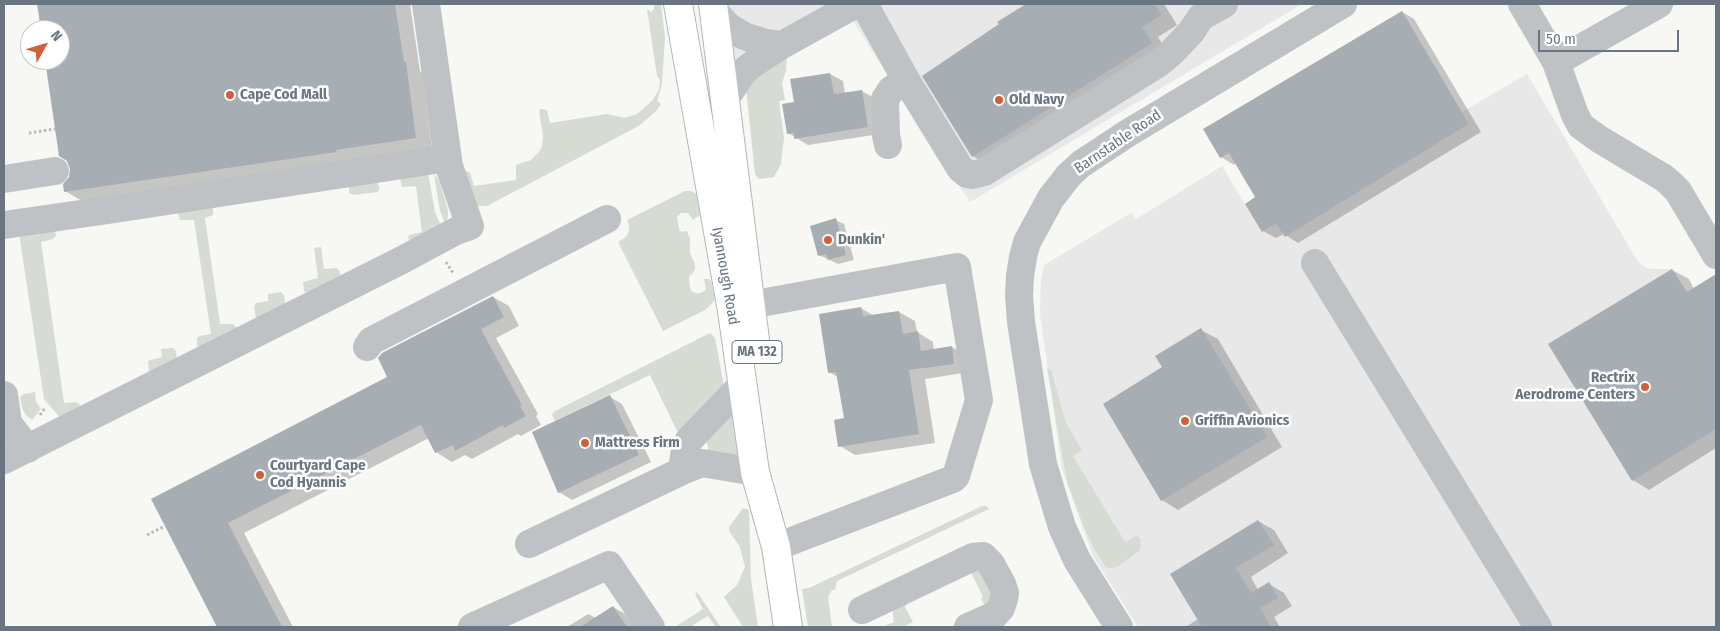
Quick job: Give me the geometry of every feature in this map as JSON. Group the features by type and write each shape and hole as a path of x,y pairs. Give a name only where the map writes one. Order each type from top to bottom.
{"main road":[{"name":"Iyannough Road","path":"678,4 732,311 755,472 776,547"},
{"name":"Iyannough Road","path":"713,8 726,98 750,305 774,471 776,547 788,627"}],"street":[{"path":"4,395 16,455 456,231 470,226 451,174 426,4"},
{"path":"726,98 743,72 782,45 856,4"},
{"path":"864,4 906,80 960,168 967,174 978,174 1159,63 1191,32 1206,8"},
{"name":"Barnstable Road","path":"1119,627 1077,560 1062,527 1042,464 1020,314 1020,276 1028,242 1051,198 1069,175 1082,164 1128,133 1343,4"},
{"path":"1522,4 1556,62 1575,115 1581,126 1664,178 1672,185 1678,191 1716,255"},
{"path":"1556,62 1659,4"},
{"path":"713,8 730,27 744,36 766,44 782,45"},
{"path":"888,145 885,99 891,90 906,80"},
{"path":"4,225 448,158"},
{"path":"4,179 55,171"},
{"path":"367,347 371,341 607,219"},
{"path":"1315,263 1538,627"},
{"path":"750,305 957,267 979,400 956,476 953,479 776,547"},
{"path":"682,471 685,449 690,440 743,384"},
{"path":"528,544 697,464 702,463 755,472"},
{"path":"862,610 973,557 983,556 991,564 1002,584 1005,593 1004,599 1001,608 995,615 968,627"},
{"path":"472,627 609,565 652,627"}],"path":[{"path":"29,133 55,129"},
{"path":"147,535 165,526"}],"shaded area":[{"path":"654,4 661,4 665,37 662,84 657,101 661,104 656,111 631,130 487,206 477,206 465,172 468,171 470,173 474,186 516,180 516,165 531,160 542,146 543,136 539,111 541,109 547,110 550,123 607,114 625,118 637,114 653,100 659,89 660,80 657,76 647,9 651,12 654,9"},
{"path":"724,4 1302,4 970,202 847,12 736,87"},
{"path":"787,56 786,71 782,83 785,100 779,101 784,138 781,164 774,177 759,179 755,174 746,88 759,66"},
{"path":"1527,74 1637,260 1646,268 1672,269 1687,292 1712,277 1716,284 1716,627 1138,627 1093,556 1062,469 1040,314 1041,281 1044,265 1131,213 1136,219 1222,166 1262,232 1276,224 1285,237 1469,124 1462,112"},
{"path":"428,173 435,212 441,226 410,241 409,235 422,232 416,186 402,187 400,179"},
{"path":"434,174 439,180 448,210 448,217 445,223 440,211"},
{"path":"377,181 380,189 377,192 354,195 349,193 349,186"},
{"path":"685,191 691,191 696,194 701,214 693,220 688,213 681,213 677,217 681,232 687,231 690,239 690,253 695,264 695,270 689,277 690,288 692,292 699,294 706,290 704,279 709,279 715,300 705,310 663,331 618,242 626,237 629,231 627,220"},
{"path":"213,207 213,215 205,218 220,324 233,324 237,328 200,348 197,346 197,338 211,334 194,220 180,220 178,211"},
{"path":"55,231 56,236 53,239 41,242 64,403 77,402 80,405 80,409 62,420 44,399 19,233"},
{"path":"321,247 324,269 337,268 340,276 309,294 304,291 303,282 318,278 314,248"},
{"path":"281,292 284,295 285,304 258,319 256,318 254,307 256,303 268,301 268,294"},
{"path":"710,333 715,338 724,386 678,433 650,375 555,421 552,415 555,411"},
{"path":"173,348 176,351 177,359 149,372 148,361 162,357 161,349"},
{"path":"1047,368 1051,370 1066,423 1082,451 1073,456 1125,542 1136,536 1140,538 1141,547 1139,551 1117,567 1106,567 1094,549 1067,482"},
{"path":"35,392 36,402 41,409 32,420 25,414 20,397 24,394"},
{"path":"732,405 743,459 708,451 705,440"},
{"path":"982,506 986,506 989,509 837,581 835,590 832,590 828,597 832,627 808,627 802,589 809,588"},
{"path":"743,508 749,510 751,579 758,627 743,627 724,597 737,585 745,567 740,547 729,531 729,527"},
{"path":"975,563 999,589 988,612 968,566"},
{"path":"697,592 720,626 716,627 708,616 690,627 675,627 703,609 695,594"},
{"path":"906,602 907,605 905,607 913,622 902,627 882,627 894,622 892,609"}],"building":[{"name":"Cape Cod Mall","path":"37,4 395,4 404,62 406,62 416,138 336,150 337,152 64,192 63,184 69,177 70,169 67,161 59,156 46,70 70,70 70,20 39,20"},
{"path":"1026,4 1154,4 1161,15 1142,27 1152,43 972,157 922,76 999,24 997,22"},
{"path":"1402,11 1469,124 1285,237 1276,224 1262,232 1245,204 1255,197 1229,153 1220,158 1203,129"},
{"path":"830,73 834,94 862,90 868,127 794,139 794,133 787,134 782,104 794,102 790,79"},
{"name":"Dunkin'","path":"836,218 846,255 828,260 826,254 818,256 810,226"},
{"name":"Rectrix Aerodrome Centers","path":"1672,269 1687,292 1716,274 1716,429 1632,481 1548,344"},
{"name":"Courtyard Cape Cod Hyannis","path":"493,296 504,317 481,329 522,405 520,406 526,416 504,428 503,425 455,451 453,445 435,453 421,425 228,523 282,627 217,627 151,499 387,377 378,358 382,353"},
{"path":"861,307 863,316 899,311 903,334 918,331 921,351 952,346 954,364 909,370 919,434 838,447 834,420 844,418 836,372 828,373 819,314"},
{"name":"Griffin Avionics","path":"1201,328 1267,437 1161,501 1103,404 1162,367 1155,356"},
{"name":"Mattress Firm","path":"610,395 639,455 558,493 532,432"},
{"path":"1258,520 1274,545 1236,568 1251,593 1269,582 1278,598 1260,608 1271,627 1202,627 1170,574"},
{"path":"613,606 627,627 580,627"}],"place":[{"name":"Cape Cod Mall","path":"230,95"},
{"name":"Old Navy","path":"999,100"},
{"name":"Dunkin'","path":"828,240"},
{"name":"Rectrix Aerodrome Centers","path":"1645,387"},
{"name":"Griffin Avionics","path":"1185,421"},
{"name":"Mattress Firm","path":"585,443"},
{"name":"Courtyard Cape Cod Hyannis","path":"260,475"}]}
